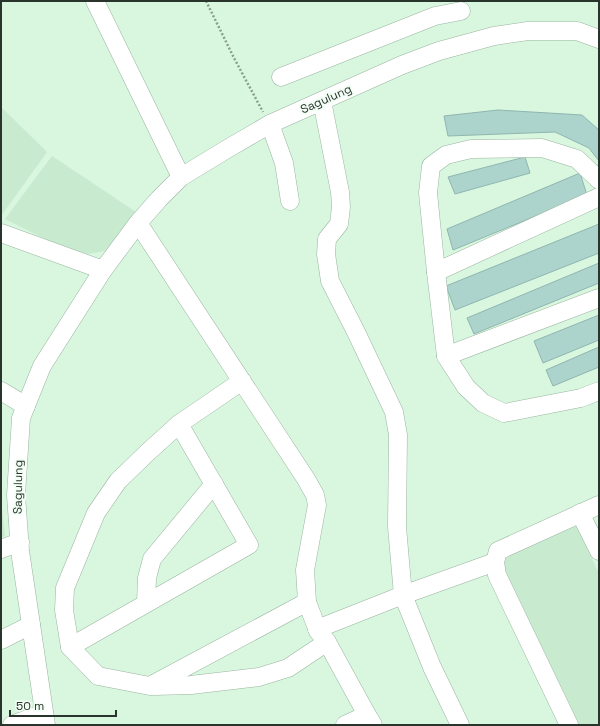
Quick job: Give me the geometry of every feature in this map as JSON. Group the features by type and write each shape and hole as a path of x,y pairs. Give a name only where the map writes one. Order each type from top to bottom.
{"street":[{"path":"95,1 181,177"},
{"path":"281,76 433,8 461,11"},
{"name":"Sagulung","path":"45,719 20,542 16,495 21,418 42,366 103,270 138,223 181,177 227,148 270,124 439,51 494,36 528,31 577,31 599,39"},
{"path":"322,101 340,192 341,207 339,224 327,239 326,254 330,281 394,412 398,435 397,527 403,594 432,667 460,725"},
{"path":"270,124 284,163 290,201"},
{"path":"599,180 577,159 542,148 471,149 446,155 431,166 428,193 446,356 466,387 483,403 504,413 581,398 599,391"},
{"path":"436,272 599,197"},
{"path":"138,223 315,495 317,505 305,570 307,602 322,635 370,720 345,725"},
{"path":"1,233 103,270"},
{"path":"446,356 599,298"},
{"path":"242,381 179,424 148,452 118,482 96,513 65,588 64,610 70,647 98,676 150,686 190,685 259,677 288,668 322,635 403,594 495,562"},
{"path":"1,391 26,406"},
{"path":"70,647 249,545 179,424"},
{"path":"146,603 147,578 152,559 214,484"},
{"path":"569,725 497,575 495,562 498,551 599,505"},
{"path":"580,513 599,551"},
{"path":"1,549 20,542"},
{"path":"150,686 307,602"},
{"path":"1,640 31,626"},
{"path":"12,725 45,719"}],"path":[{"path":"206,1 234,58 270,124"}],"shaded area":[{"path":"1,107 47,152 1,216"},
{"path":"52,156 139,214 105,251 88,254 61,247 5,219"},
{"path":"1,501 5,536 1,538"},
{"path":"576,526 599,573 599,725 578,725 498,562"}],"building":[{"path":"498,110 582,115 599,130 599,161 589,148 555,132 448,136 444,116"},
{"path":"525,157 530,173 455,194 448,177"},
{"path":"580,173 587,195 453,250 447,229"},
{"path":"599,224 599,253 455,310 446,286"},
{"path":"599,263 599,283 474,334 467,318"},
{"path":"599,315 599,340 543,363 534,341"},
{"path":"599,347 599,367 553,386 546,370"}]}
